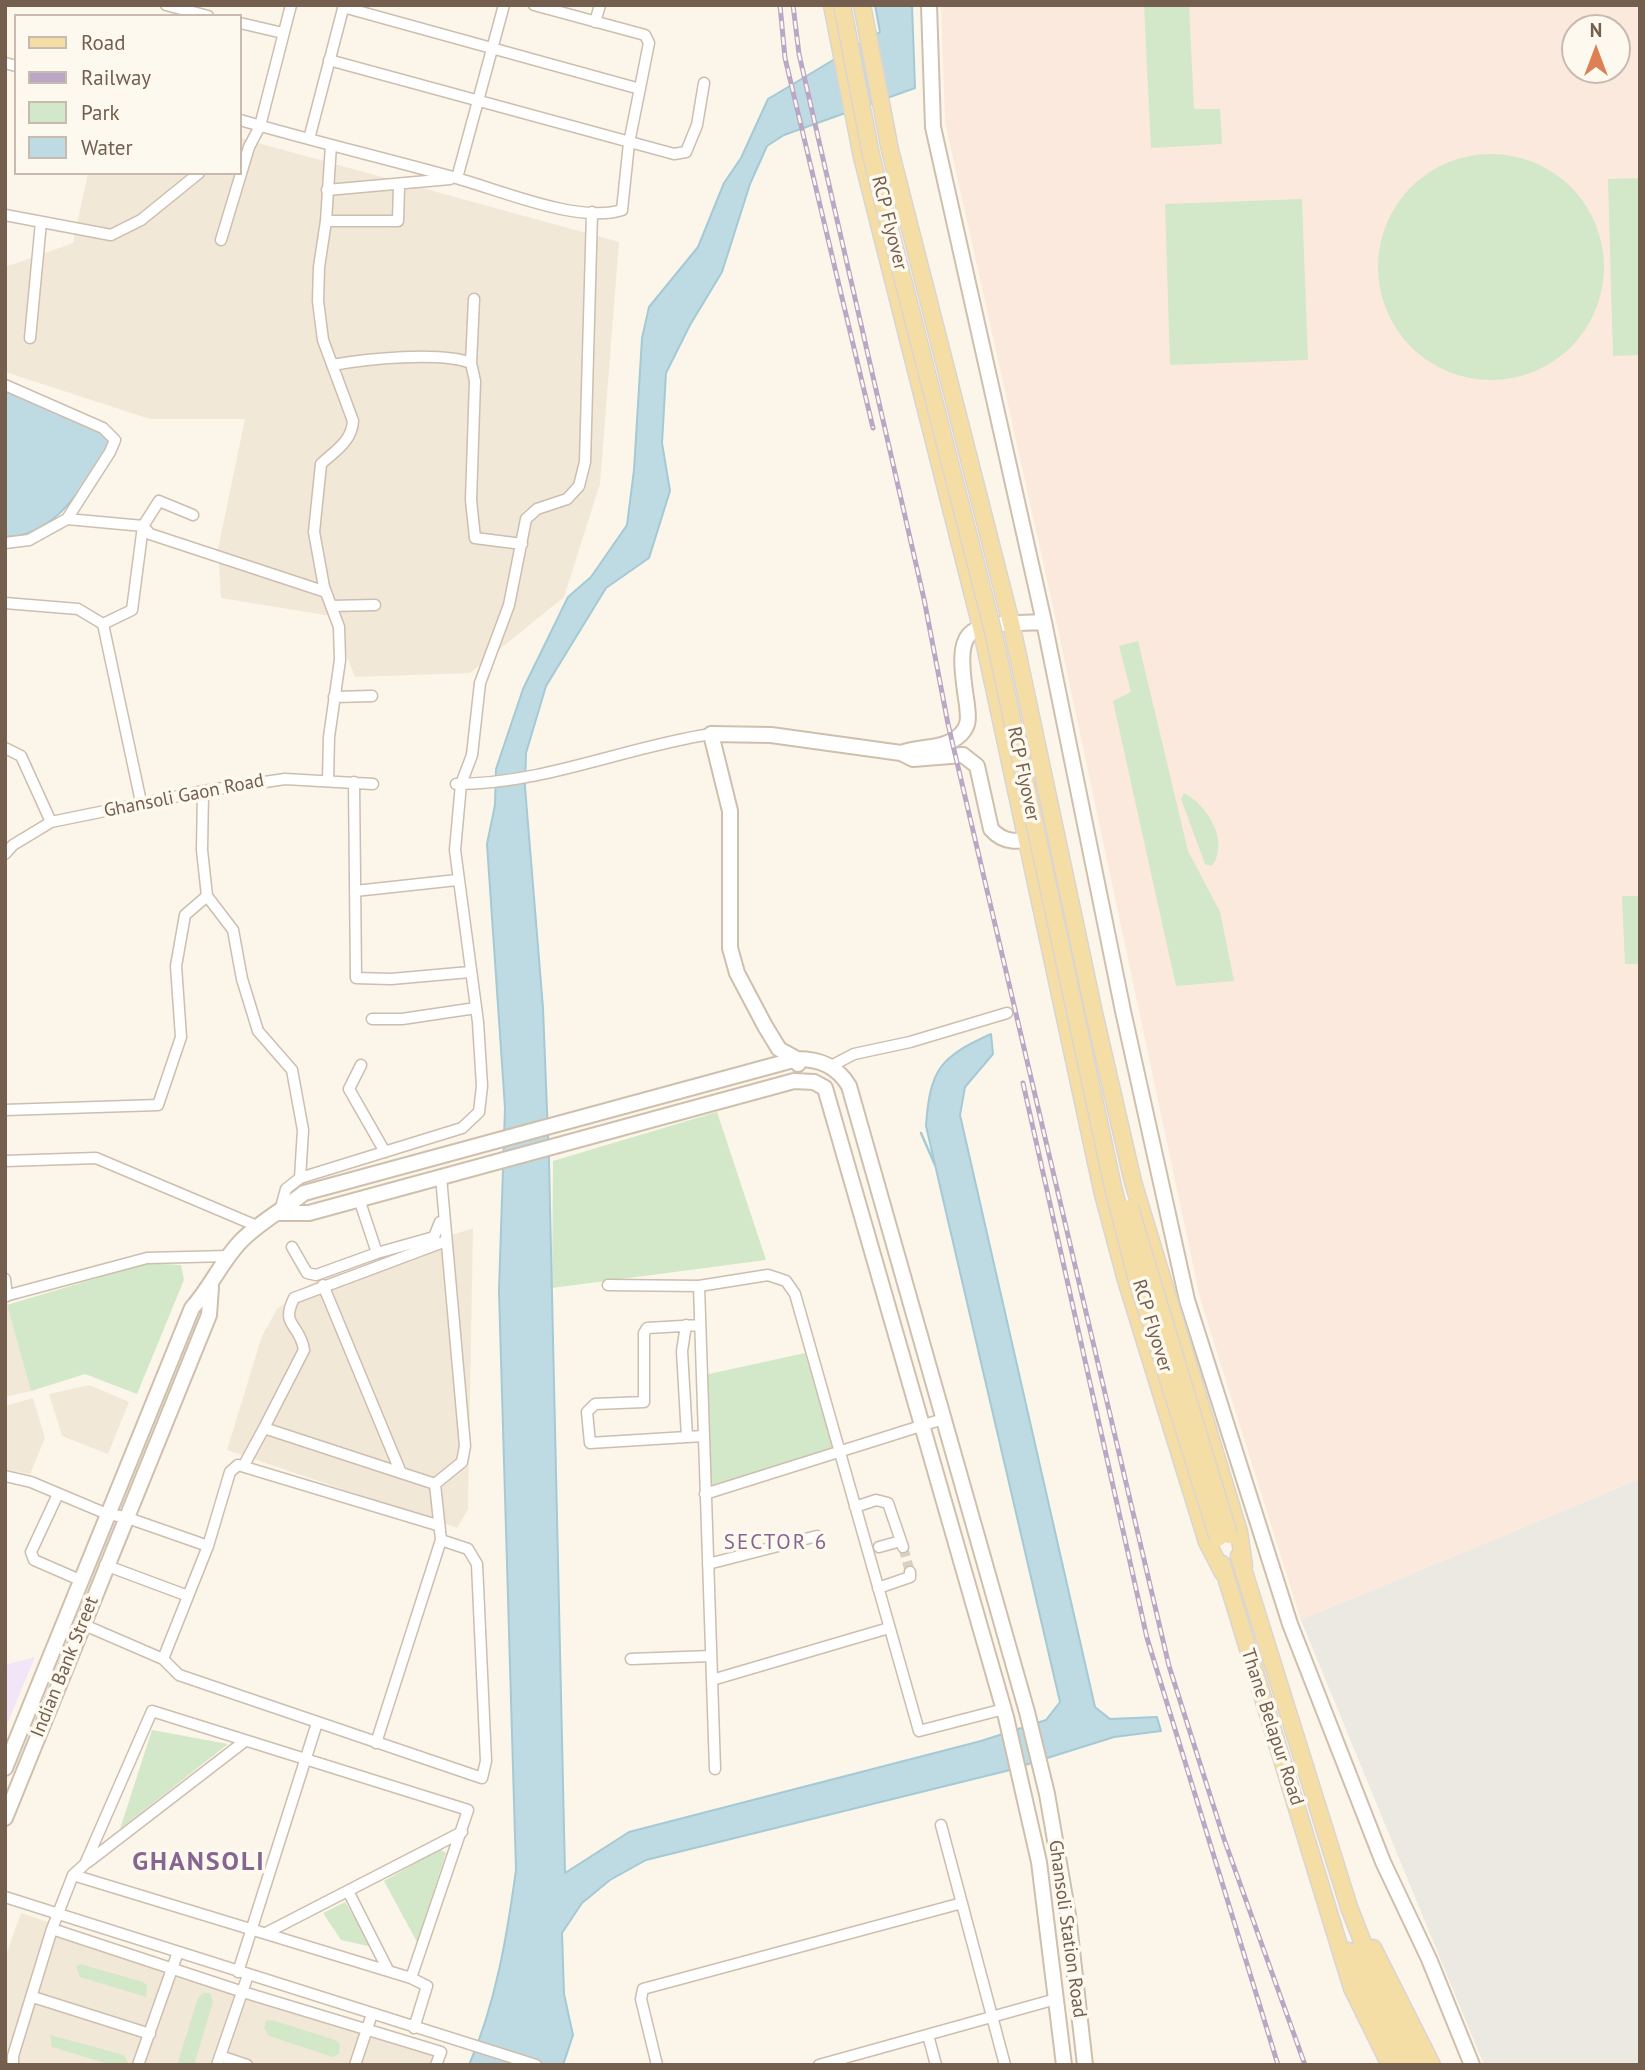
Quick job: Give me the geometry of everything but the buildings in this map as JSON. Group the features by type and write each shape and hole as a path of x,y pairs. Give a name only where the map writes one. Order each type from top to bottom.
{"main road":[{"path":"832,5 862,157 981,627 1102,1189 1126,1280 1207,1542 1223,1573"},
{"name":"RCP Flyover","path":"842,5 872,155 993,631 1113,1187 1136,1277 1224,1537"},
{"name":"RCP Flyover","path":"852,5 881,152 1002,629 1123,1184 1224,1537"},
{"path":"862,5 874,76 1011,623 1055,835 1133,1182 1239,1532 1244,1566"},
{"name":"Thane Belapur Road","path":"1224,1537 1244,1566 1349,1907"},
{"name":"Thane Belapur Road","path":"1224,1537 1223,1573 1331,1913"},
{"path":"1349,1907 1371,1979 1405,2065"},
{"path":"1349,1907 1387,1972 1432,2065"},
{"path":"1331,1913 1419,2065"},
{"path":"1331,1913 1352,1988 1390,2065"}],"street":[{"path":"166,5 200,14"},
{"path":"244,150 260,126 291,5"},
{"path":"457,178 504,5"},
{"path":"242,121 457,178 556,209 610,214 622,211 629,143 649,43 645,35 534,5"},
{"path":"595,22 600,5"},
{"path":"929,5 933,127 1044,622 1123,1011 1187,1300 1290,1623 1383,1862 1429,1959 1472,2065"},
{"path":"309,139 344,6 640,89"},
{"path":"242,23 284,33"},
{"path":"329,60 674,154 687,152 697,125 704,83"},
{"path":"328,781 334,697 340,660 339,627 326,592 314,532 321,464 345,443 352,431 353,421 323,340 318,301 331,145"},
{"path":"5,215 111,235 141,220 197,175"},
{"path":"221,240 238,175"},
{"path":"327,190 398,186 457,178"},
{"path":"326,221 398,221 398,186"},
{"path":"279,1213 286,1189 300,1178 462,1128 479,1112 482,1086 476,1009 457,880 458,784 472,755 480,683 509,605 529,513 567,499 579,486 585,461 592,212"},
{"path":"30,338 41,222"},
{"path":"474,299 471,363 475,380 471,500 475,538 522,544"},
{"path":"332,365 370,359 419,358 471,363"},
{"path":"5,385 103,428 115,440 67,519 29,540 5,543"},
{"path":"103,624 132,610 142,526 159,501 193,515"},
{"path":"67,519 142,526 150,534 326,592"},
{"path":"5,603 78,609 103,624 141,802"},
{"path":"331,606 375,605"},
{"path":"901,753 949,743 964,730 969,720 960,649 964,638 981,627 1044,622"},
{"path":"334,697 372,696"},
{"path":"458,784 535,776 673,740 711,734 771,735 901,753 913,759 962,755 978,766 991,829 998,836 1008,840 1027,840 1055,835"},
{"path":"711,734 730,811 728,925 733,961 748,996 779,1049 797,1059 831,1066 854,1054 909,1042 1007,1013"},
{"path":"5,748 20,756 51,822"},
{"name":"Ghansoli Gaon Road","path":"5,855 13,845 51,822 203,790 254,781 373,784"},
{"path":"354,782 356,978 391,979 470,972"},
{"path":"203,790 202,850 207,896 233,930 242,979 258,1031 292,1070 303,1129 300,1178"},
{"path":"355,891 457,880"},
{"path":"5,1110 158,1105 181,1037 176,966 185,915 207,896"},
{"path":"372,1019 402,1019 476,1009"},
{"path":"279,1213 309,1213 801,1081 797,1059"},
{"path":"211,1287 228,1256 257,1226 304,1193 797,1059"},
{"path":"361,1065 349,1089 386,1152"},
{"name":"Ghansoli Station Road","path":"831,1066 842,1074 849,1086 1027,1712 1047,1794 1068,1915 1085,2065"},
{"name":"Ghansoli Station Road","path":"801,1081 821,1085 829,1094 1005,1713 1039,1862 1064,2065"},
{"path":"459,1151 464,1171"},
{"path":"5,1161 96,1158 257,1226"},
{"path":"435,1484 462,1462 465,1446 441,1177"},
{"path":"359,1199 377,1253"},
{"path":"292,1247 307,1273 316,1275 377,1253 434,1237 440,1226 439,1208"},
{"path":"244,1465 304,1350 298,1331 290,1324 289,1309 294,1298 446,1241"},
{"path":"5,1279 6,1296 147,1258 228,1256"},
{"path":"608,1285 699,1286 768,1275 786,1281 795,1294 919,1731 1005,1713"},
{"path":"323,1285 401,1473"},
{"path":"699,1286 715,1769"},
{"name":"Indian Bank Street","path":"5,1768 192,1308 211,1287"},
{"name":"Indian Bank Street","path":"5,1818 105,1565 209,1315 211,1287"},
{"path":"686,1325 682,1351 687,1437"},
{"path":"700,1325 653,1326 644,1333 644,1402 595,1404 587,1412 590,1443 703,1436"},
{"path":"705,1494 943,1419"},
{"path":"264,1428 435,1484"},
{"path":"163,1659 208,1546 230,1472 238,1465 437,1525"},
{"path":"5,1476 18,1478 107,1514 125,1517 208,1546"},
{"path":"376,1743 441,1540 437,1525 435,1484"},
{"path":"58,1493 31,1552 34,1560 80,1580"},
{"path":"855,1507 876,1500 885,1501 902,1544 878,1547"},
{"path":"708,1564 817,1536"},
{"path":"82,1623 163,1659 179,1675 482,1778 486,1761 477,1564 468,1549 441,1540"},
{"path":"105,1565 188,1596"},
{"path":"878,1588 910,1577 910,1572"},
{"path":"712,1680 889,1628"},
{"path":"631,1658 711,1656"},
{"path":"85,1864 152,1711 464,1807 468,1816 411,1978"},
{"path":"247,2065 218,2061 243,1992 243,1973 251,1929 317,1723"},
{"path":"13,2065 13,2056 52,1929 73,1875 245,1741"},
{"path":"940,1825 1005,2065"},
{"path":"266,1933 463,1832"},
{"path":"73,1875 411,1978 427,1986 414,2028"},
{"path":"348,1891 388,1970"},
{"path":"5,1898 536,2065"},
{"path":"657,2065 642,1999 643,1989 962,1903"},
{"path":"52,1929 243,1992 441,2052 436,2065"},
{"path":"138,2065 178,1952"},
{"path":"33,1997 150,2034"},
{"path":"819,2065 1056,1999"},
{"path":"355,2065 372,2014"},
{"path":"928,2035 936,2065"}],"shaded area":[{"path":"941,5 1640,5 1640,1479 1301,1620 1200,1298 1054,611 945,122"},
{"path":"242,139 619,242 600,484 564,597 470,673 355,677 331,616 221,598 218,549 245,419 150,419 5,372 5,267 73,243 88,175 242,175"},
{"path":"473,1228 468,1509 457,1528 227,1450 262,1336 277,1309 312,1283"},
{"path":"7,1305 31,1391 5,1397 5,1306"},
{"path":"89,1385 129,1402 108,1454 62,1436 49,1394"},
{"path":"33,1398 45,1438 30,1474 5,1469 5,1406"},
{"path":"1640,1479 1640,2065 1484,2065 1301,1620"},
{"path":"35,1657 5,1729 5,1665"},
{"path":"21,1913 446,2049 439,2065 5,2065 5,1958"}],"green space":[{"path":"1144,5 1189,5 1194,109 1220,109 1222,144 1151,148"},
{"path":"1480,154 1502,154 1544,167 1563,179 1579,195 1596,224 1604,267 1596,310 1579,339 1563,355 1534,372 1502,380 1480,380 1438,367 1419,355 1403,339 1386,310 1378,278 1378,256 1391,214 1403,195 1419,179 1448,162"},
{"path":"1640,178 1640,355 1613,356 1608,179"},
{"path":"1302,199 1308,360 1170,365 1165,204"},
{"path":"1138,641 1188,851 1220,912 1234,981 1176,986 1113,701 1131,692 1119,646"},
{"path":"1184,793 1201,806 1217,835 1217,856 1212,866 1205,864 1181,799"},
{"path":"1622,896 1640,896 1640,964 1625,964"},
{"path":"717,1112 766,1260 552,1288 553,1161"},
{"path":"147,1263 181,1265 184,1280 137,1394 85,1374 31,1391 7,1305"},
{"path":"805,1353 833,1450 705,1489 700,1376"},
{"path":"152,1730 228,1744 120,1829"},
{"path":"440,1849 446,1853 417,1942 384,1881"},
{"path":"345,1902 372,1947 341,1940 323,1913"},
{"path":"80,1964 143,1982 147,1985 146,1997 80,1977 76,1967"},
{"path":"203,1993 210,1993 213,2002 194,2065 177,2065 198,1998"},
{"path":"272,2020 335,2040 340,2044 339,2054 333,2057 269,2036 264,2028 266,2021"},
{"path":"50,2035 124,2055 128,2063 112,2065 52,2047"}],"water":[{"path":"875,5 912,5 915,88 784,135 767,146 750,184 722,272 690,325 666,373 662,443 670,491 649,558 606,588 546,686 526,753 525,787 543,1008 549,1161 565,1873 629,1832 981,1741 1046,1720 1060,1702 926,1126 931,1091 941,1067 960,1050 991,1034 993,1054 965,1087 960,1115 1095,1707 1110,1719 1157,1717 1161,1731 1114,1737 1006,1771 646,1860 610,1880 582,1903 562,1933 564,1994 573,2035 563,2065 469,2065 493,1993 516,1870 499,1291 505,1108 487,844 495,805 496,769 523,689 568,597 591,577 627,525 634,470 642,338 649,307 698,247 724,183 741,158 768,99 880,32"},
{"path":"5,386 106,434 111,440 110,447 79,492 54,518 23,535 5,537"}],"waterway":[{"path":"921,1133 935,1165"}],"tunnel":[{"path":"903,1547 910,1572"}],"railway":[{"path":"780,5 785,58 873,428"},
{"path":"793,5 799,54 924,599 948,724 1169,1666 1224,1839 1305,2065"},
{"path":"1023,1083 1147,1638 1278,2065"}],"district":[{"name":"SECTOR 6","path":"776,1543"},
{"name":"GHANSOLI","path":"199,1863"}]}
